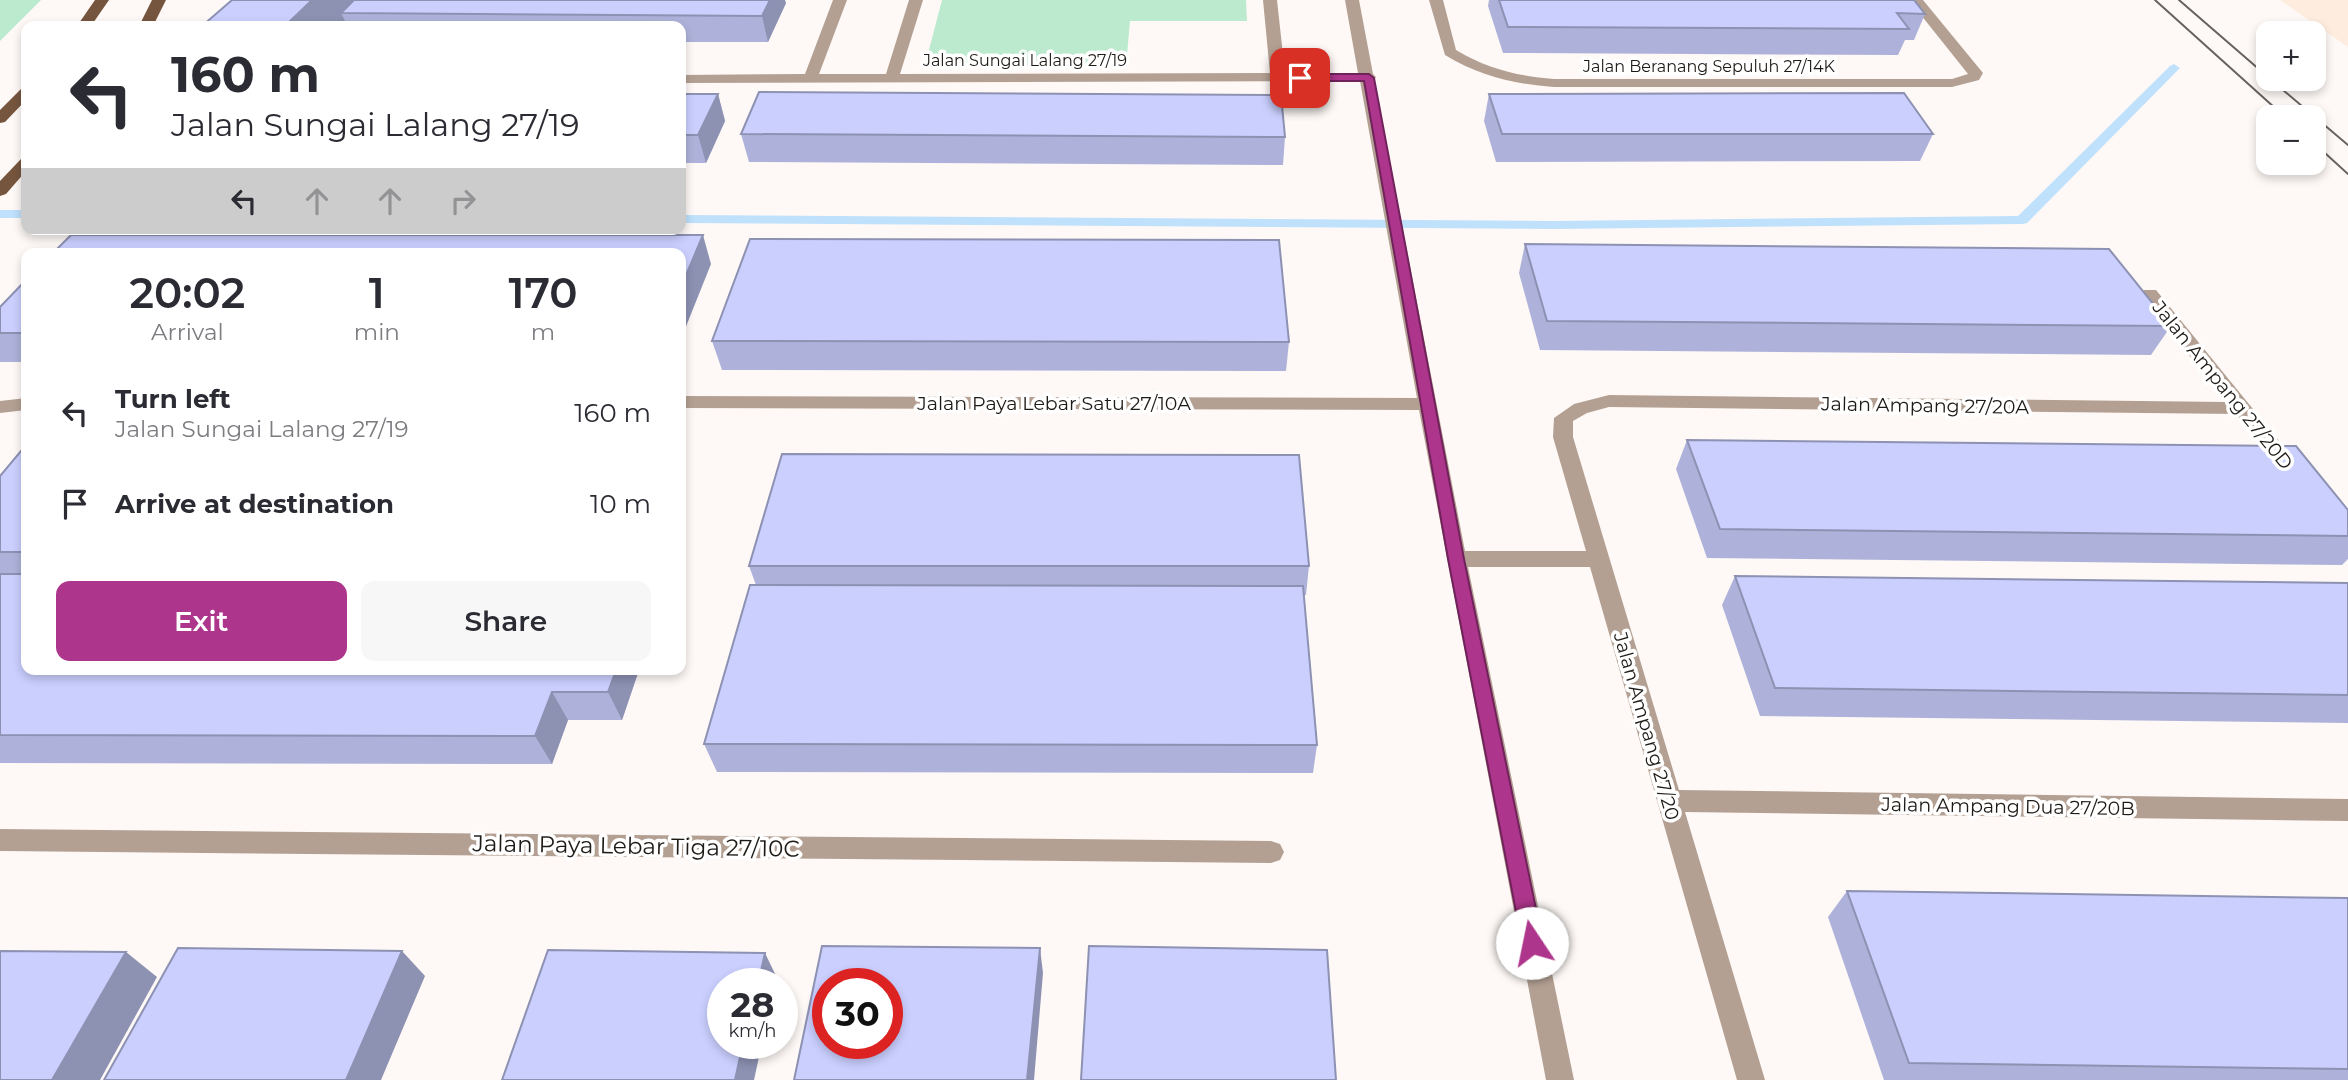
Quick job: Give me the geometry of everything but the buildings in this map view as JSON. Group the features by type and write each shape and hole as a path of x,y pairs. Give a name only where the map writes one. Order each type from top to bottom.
{"main road":[{"path":"87,21 102,0"},
{"path":"148,21 159,0"},
{"path":"0,119 21,97"},
{"path":"5,185 21,167"}],"street":[{"path":"811,78 841,0"},
{"path":"892,78 916,0"},
{"path":"1270,0 1278,78"},
{"path":"1352,0 1369,78 1456,559 1560,1080"},
{"name":"Jalan Beranang Sepuluh 27/14K","path":"1436,0 1450,52 1480,70 1510,80 1554,83 1952,83 1974,78 1976,73 1916,0"},
{"name":"Jalan Sungai Lalang 27/19","path":"686,79 1369,78"},
{"name":"Jalan Ampang 27/20D","path":"2150,294 2299,479"},
{"name":"Jalan Ampang 27/20A","path":"1609,401 2241,408"},
{"name":"Jalan Ampang 27/20","path":"1609,401 1581,408 1564,418 1563,437 1751,1080"},
{"name":"Jalan Paya Lebar Satu 27/10A","path":"686,402 1427,404"},
{"path":"0,407 21,405"},
{"path":"1456,559 1597,559"},
{"name":"Jalan Ampang Dua 27/20B","path":"1669,801 2348,810"},
{"name":"Jalan Paya Lebar Tiga 27/10C","path":"0,840 1271,852"}],"shaded area":[{"path":"2280,0 2348,0 2348,47 2326,32 2326,21 2310,21"}],"green space":[{"path":"0,0 41,0 0,41"},
{"path":"942,0 1246,0 1247,21 1130,21 1126,66 925,65"}],"waterway":[{"path":"686,219 1553,225 2022,220 2174,68"},
{"path":"0,214 21,214"}],"tram line":[{"path":"2155,0 2272,105"},
{"path":"2179,0 2256,67"},
{"path":"2284,91 2348,145"},
{"path":"2326,154 2348,174"}],"route":[{"path":"1300,78 1369,78 1456,559 1532,943"}]}
